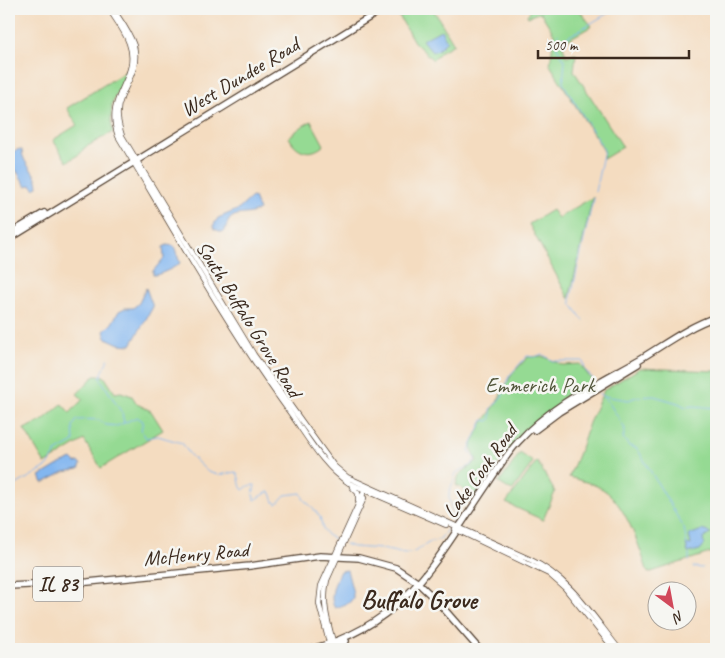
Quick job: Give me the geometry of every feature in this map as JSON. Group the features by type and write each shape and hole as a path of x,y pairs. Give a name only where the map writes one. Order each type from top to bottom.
{"main road":[{"name":"South Buffalo Grove Road","path":"109,9 130,45 130,71 118,95 114,112 117,133 258,369 323,459 339,477 349,483 447,523 557,578"},
{"name":"South Buffalo Grove Road","path":"113,9 132,40 135,61 133,74 120,98 117,114 122,136 134,161 266,374 334,466 347,477 374,493 447,523"},
{"name":"West Dundee Road","path":"134,161 383,9"},
{"path":"9,234 134,161"},
{"path":"9,239 134,161"},
{"name":"Lake Cook Road","path":"602,384 686,330 716,317"},
{"name":"Lake Cook Road","path":"312,649 331,647 376,621 419,586 512,455 527,438 550,418 588,392 691,332 716,321"},
{"path":"339,477 357,490 357,503 345,537"},
{"path":"354,512 362,494 367,489"},
{"path":"331,647 319,598 321,586 363,501 367,489"},
{"path":"363,501 369,494 374,493"},
{"name":"McHenry Road","path":"9,586 88,582 250,566 338,553 402,571 437,601 479,649"},
{"path":"557,578 614,649"},
{"path":"557,578 569,587 619,649"},
{"name":"McHenry Road","path":"419,586 474,649"}],"green space":[{"path":"395,9 433,9 454,44 442,51 433,60 414,42"},
{"path":"532,9 578,9 592,26 562,43 566,56 576,54 574,71 623,147 605,158 603,158 604,151 550,65 554,34 541,13 528,17 527,15"},
{"path":"128,70 112,104 111,121 113,132 84,148 81,153 67,162 53,140 77,125 67,108"},
{"path":"311,121 324,145 319,149 309,152 296,146 289,137"},
{"path":"593,197 569,299 529,224 552,210 558,218"},
{"name":"Emmerich Park","path":"542,356 562,365 580,364 594,383 537,420 497,465 476,497 456,485 459,475 477,461 471,447 481,425 494,407 512,374 528,357"},
{"path":"640,368 716,371 716,551 648,573 632,530 615,501 599,487 569,477 589,423 604,390"},
{"path":"94,376 104,376 115,393 121,392 132,396 137,404 151,411 163,430 101,468 84,440 45,464 24,429 42,421 62,404 70,413 83,399 77,394"},
{"path":"520,453 533,462 512,491 499,483"},
{"path":"537,461 555,492 543,520 506,503"}],"water":[{"path":"441,30 447,41 438,50 432,52 422,40"},
{"path":"22,150 24,160 36,177 38,186 35,189 31,185 26,186 16,170 9,165 9,153"},
{"path":"252,197 259,210 253,213 234,216 227,224 225,231 222,232 214,229 213,226 218,218 239,209"},
{"path":"167,245 174,246 180,263 167,271 153,275 153,271 164,258 163,247"},
{"path":"146,288 153,307 131,345 119,344 106,338 104,331 112,323 119,311 125,308 133,308 139,303"},
{"path":"72,459 76,463 79,462 81,465 79,469 64,472 43,483 40,476"},
{"path":"702,530 711,533 704,538 703,542 705,544 700,550 688,553 686,544 691,545 689,535"},
{"path":"347,570 353,598 349,603 335,608 332,600 334,585 340,571"}],"waterway":[{"path":"561,41 615,9"},
{"path":"558,45 556,46 565,61 563,83 604,150 595,192"},
{"path":"583,320 571,303 571,297 594,201 593,198"},
{"path":"452,523 453,515 449,494 455,474 474,462 474,456 469,450 483,420 489,421 491,409 503,395 509,376 527,356 535,357 542,354 553,361 583,361 585,370 595,381"},
{"path":"108,359 100,378 122,413 124,423"},
{"path":"597,392 607,400 620,420"},
{"path":"603,396 629,400 636,397 654,396 686,407 716,408"},
{"path":"9,489 48,466 56,452 74,442 73,426 77,420 96,420 106,425 117,426 137,417 143,421 141,430 146,438 158,436 182,443 190,455 208,472 218,475 236,472 243,490 248,486 255,485 253,495 255,500 268,492 271,493 274,502 277,504 285,495 301,493 304,500 320,517 323,529 327,535 339,541"},
{"path":"622,423 625,429 623,438 629,446 638,450 684,528 687,545"},
{"path":"345,544 353,547 382,549 405,554 414,552 430,542 440,539 450,526"},
{"path":"689,554 689,561"},
{"path":"693,567 702,568"}],"district":[{"name":"Buffalo Grove","path":"419,599"}]}
